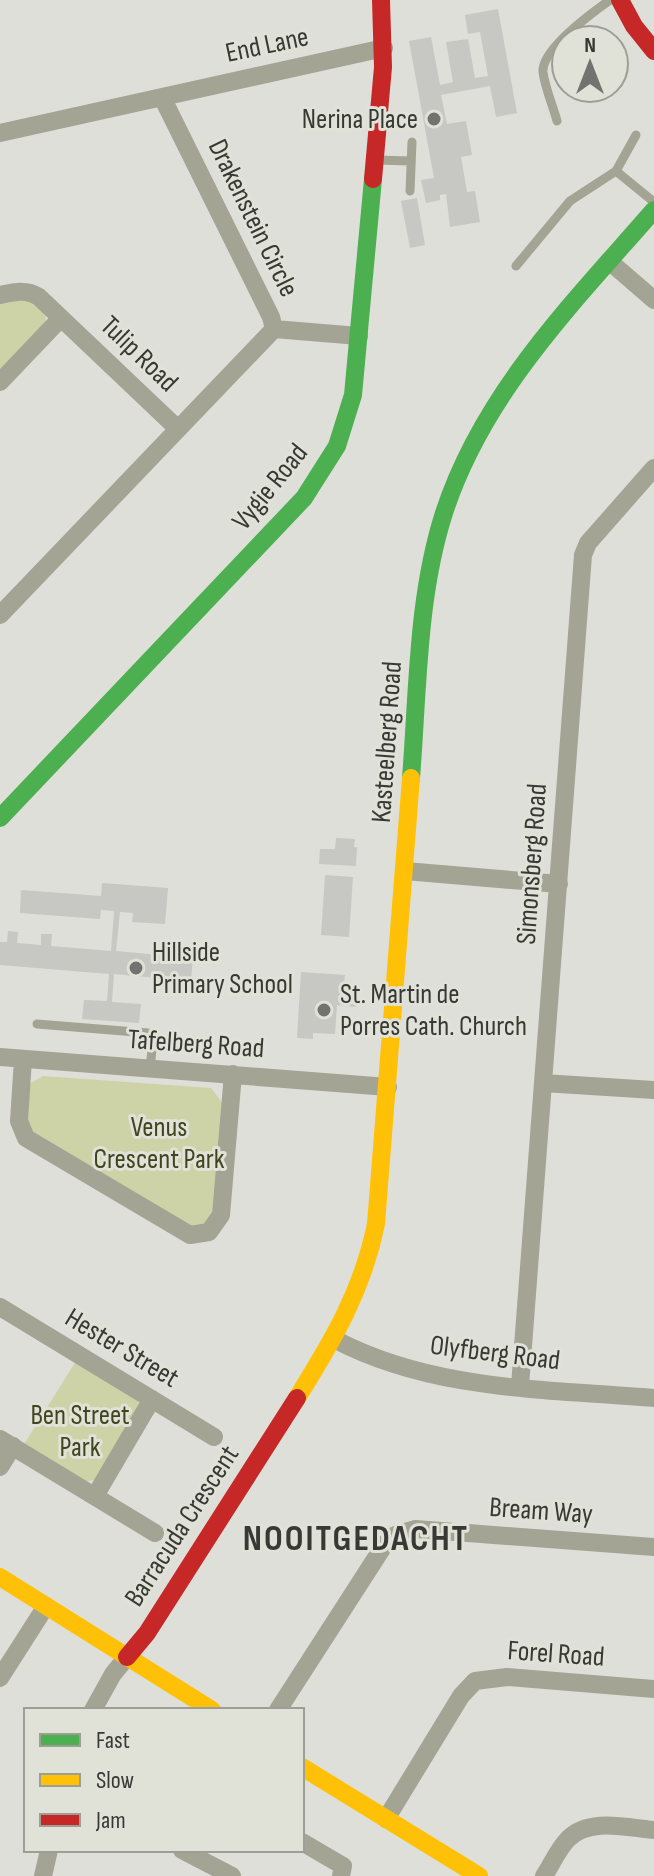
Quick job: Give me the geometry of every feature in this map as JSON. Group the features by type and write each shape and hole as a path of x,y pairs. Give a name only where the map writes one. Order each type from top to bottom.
{"street":[{"name":"Vygie Road","path":"0,818 304,498 324,469 346,421 353,395 384,48 381,0"},
{"path":"620,0 634,26 654,51"},
{"name":"End Lane","path":"162,97 384,48"},
{"path":"0,133 162,97"},
{"name":"Drakenstein Circle","path":"0,615 274,329 271,317 162,97"},
{"name":"Kasteelberg Road","path":"334,1339 357,1294 376,1224 426,595 444,514 474,442 511,380 609,261 644,229 654,210"},
{"path":"609,261 654,300"},
{"name":"Tulip Road","path":"0,295 31,292 178,429"},
{"path":"0,382 61,318"},
{"path":"274,329 359,336"},
{"name":"Simonsberg Road","path":"520,1386 583,555 588,543 654,468"},
{"path":"405,871 559,884"},
{"name":"Tafelberg Road","path":"0,1057 388,1087"},
{"path":"23,1059 19,1121 26,1138 190,1235 209,1232 221,1215 233,1074"},
{"path":"543,1083 654,1090"},
{"name":"Hester Street","path":"0,1307 214,1437"},
{"name":"Olyfberg Road","path":"334,1339 369,1357 407,1369 490,1385 654,1398"},
{"name":"Barracuda Crescent","path":"127,1657 147,1633 334,1339"},
{"path":"95,1496 152,1399"},
{"path":"0,1467 6,1443 155,1533"},
{"name":"Bream Way","path":"279,1708 385,1544 395,1535 415,1529 654,1547"},
{"path":"0,1577 209,1708"},
{"path":"0,1678 46,1606"},
{"path":"94,1708 113,1674 127,1657"},
{"name":"Forel Road","path":"386,1819 461,1696 475,1681 507,1677 654,1689"},
{"path":"304,1768 479,1876"},
{"path":"544,1876 568,1839 577,1831 596,1826 654,1830"},
{"path":"304,1843 343,1866 341,1876"},
{"path":"43,1876 49,1852"},
{"path":"186,1852 224,1874"},
{"path":"442,1876 452,1859"}],"lane":[{"path":"557,121 543,73 544,64 549,54 610,0"},
{"path":"516,266 570,201 616,171 636,135"},
{"path":"410,191 412,142"},
{"path":"375,160 411,161"},
{"path":"616,171 654,202"},
{"path":"37,1024 148,1033 153,1040 150,1069"}],"green space":[{"path":"24,297 45,312 46,323 0,374 0,302"},
{"name":"Venus Crescent Park","path":"43,1076 211,1088 224,1105 214,1218 196,1229 32,1134 26,1122 29,1084"},
{"name":"Ben Street Park","path":"76,1361 139,1404 95,1480 83,1482 23,1446"}],"building":[{"name":"Nerina Place","path":"498,9 517,113 496,117 490,86 441,95 447,124 466,121 472,155 461,157 467,192 475,191 480,222 450,227 446,194 440,195 440,200 426,203 421,180 434,178 409,41 431,37 440,85 453,82 446,42 468,39 475,78 488,76 480,32 468,34 465,15"},
{"path":"417,198 425,245 410,248 401,201"},
{"path":"336,838 355,839 356,866 319,864 320,849 335,849"},
{"path":"325,875 353,877 349,937 321,935"},
{"path":"102,883 168,888 165,924 132,922 133,913 120,912 116,951 193,958 191,981 114,974 112,1002 141,1004 139,1023 82,1019 84,1000 107,1001 109,974 0,965 0,942 7,942 8,931 18,932 17,943 41,945 41,934 52,934 51,946 111,951 114,911 101,910 100,919 20,913 21,890 101,896"},
{"path":"301,972 345,975 344,985 357,986 356,1007 337,1005 335,1034 313,1033 313,1039 297,1038"}],"traffic: fast":[{"path":"0,818 304,498 337,446 353,395 373,179"},
{"path":"411,778 428,577 444,513 461,469 482,428 533,351 654,210"}],"traffic: slow":[{"path":"297,1398 354,1294 376,1224 411,778"},
{"path":"0,1577 209,1708"},
{"path":"304,1768 479,1876"}],"traffic: jam":[{"path":"373,179 383,67 381,0"},
{"path":"620,0 634,26 654,51"},
{"path":"127,1657 147,1633 297,1398"}],"place":[{"name":"Nerina Place","path":"434,119"},
{"name":"Hillside Primary School","path":"136,968"},
{"name":"St. Martin de Porres Cath. Church","path":"324,1010"}],"district":[{"name":"NOOITGEDACHT","path":"356,1539"}]}
